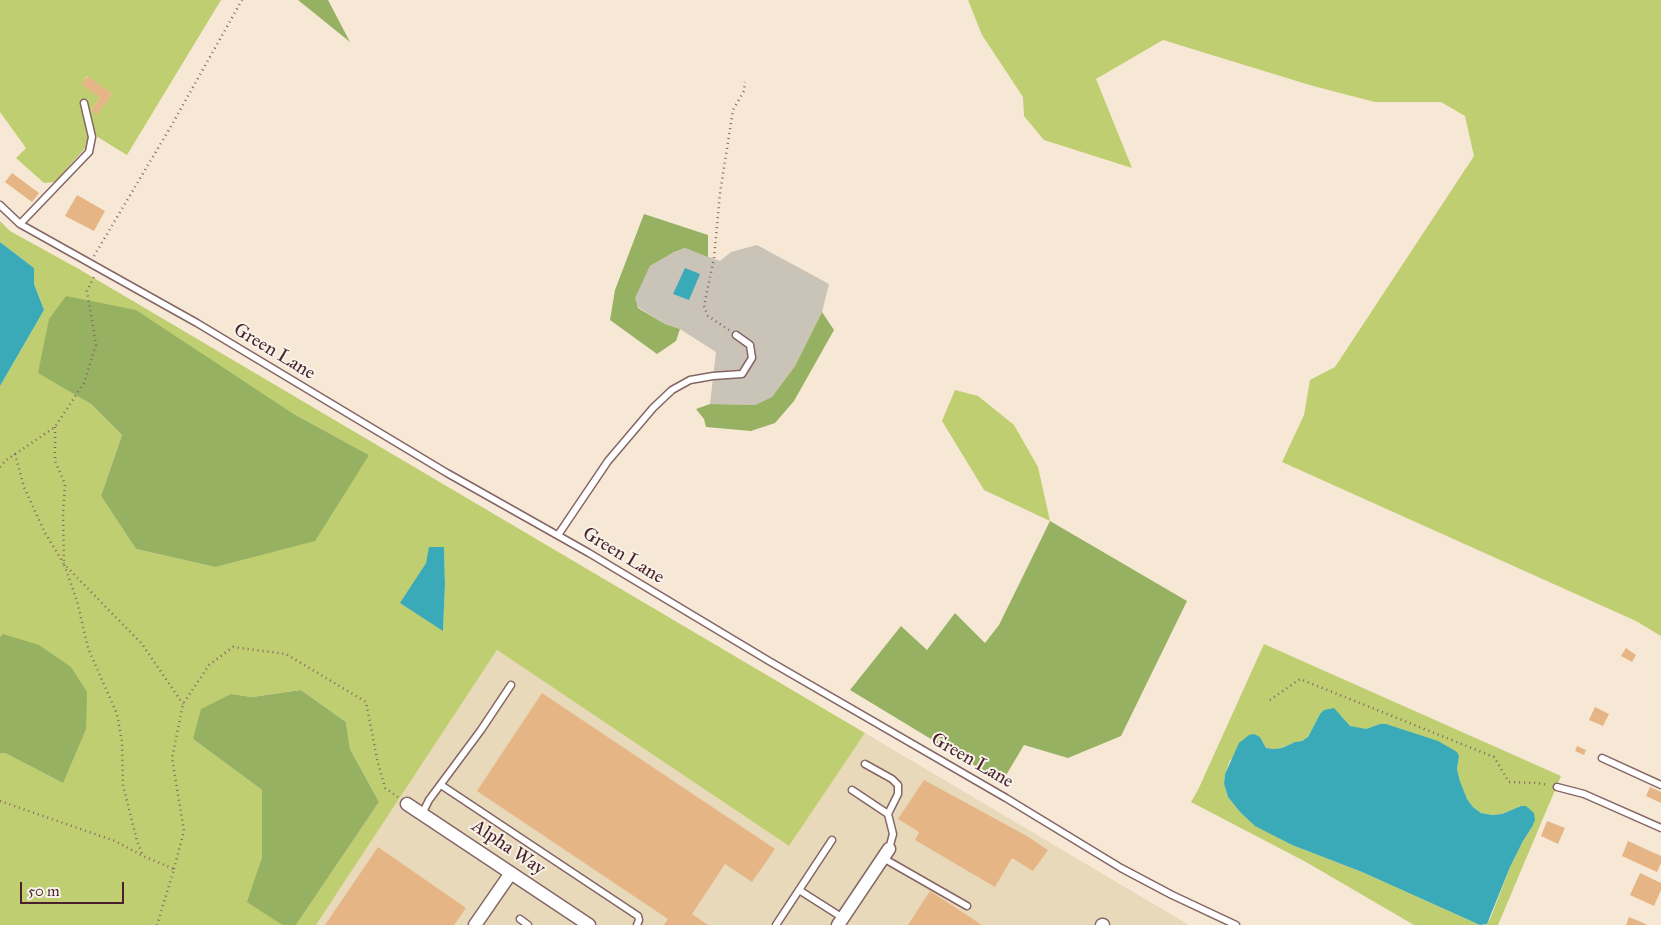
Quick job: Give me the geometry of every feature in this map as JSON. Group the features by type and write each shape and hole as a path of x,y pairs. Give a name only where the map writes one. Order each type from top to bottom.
{"street":[{"name":"Alpha Way","path":"406,804 589,925"},
{"path":"841,922 886,854"},
{"path":"475,925 511,873"}],"lane":[{"path":"20,224 89,152 92,137 84,104"},
{"name":"Green Lane","path":"0,205 20,224 197,323 447,473 558,535 769,661 1006,798 1121,868 1172,895 1236,925"},
{"path":"558,535 608,461 652,408 672,390 690,380 742,374 752,358 750,344 736,335"},
{"path":"422,814 511,686"},
{"path":"1602,758 1661,785"},
{"path":"865,764 892,779 898,785 898,794 888,814 893,834 886,854 967,906"},
{"path":"441,785 638,916 637,925"},
{"path":"1557,787 1584,794 1661,828"},
{"path":"852,790 888,814"},
{"path":"776,925 832,840"},
{"path":"799,890 841,922"},
{"path":"520,919 528,925"}],"path":[{"path":"89,264 170,128 242,0"},
{"path":"736,335 708,316 704,306 714,258 720,193 734,110 744,91 745,82"},
{"path":"0,467 15,454 55,427 84,383 96,345 87,291 98,268"},
{"path":"55,427 55,461 65,484 63,514 64,564 142,644 183,704"},
{"path":"15,454 24,487 45,533 64,564 77,601 88,648 117,714 122,742 123,785 137,841 143,856"},
{"path":"157,925 184,830 172,758 183,704 209,665 233,647 286,654 366,702 377,759 385,788 406,804"},
{"path":"1270,700 1300,679 1494,757 1509,782 1538,783 1557,787"},
{"path":"0,801 115,841 143,856 174,869"}],"shaded area":[{"path":"757,245 829,284 822,312 795,366 772,397 755,405 710,404 716,352 680,329 665,324 638,307 634,298 650,266 674,252 685,248 720,261 731,252"},
{"path":"497,650 789,846 865,733 1189,925 316,925"}],"green space":[{"path":"0,0 221,0 127,155 96,136 55,182 44,183 16,158 26,148 0,112","holes":["87,76 112,94 97,114 91,110 100,98 82,84"]},
{"path":"298,0 328,0 350,42"},
{"path":"968,0 1661,0 1661,636 1636,621 1282,462 1304,415 1310,380 1335,367 1474,156 1465,116 1441,102 1375,102 1313,86 1163,40 1096,79 1132,168 1044,140 1024,116 1023,97 982,35"},
{"path":"644,214 708,235 708,257 685,248 674,252 650,266 635,298 638,308 665,324 680,329 676,341 657,354 610,320 615,290"},
{"path":"0,221 10,231 77,268 865,733 789,846 497,650 316,925 296,925 379,802 350,749 346,722 301,690 252,697 231,694 193,739 262,790 262,857 248,902 282,925 0,925 0,753 5,753 63,783 4,634 0,637 0,386 44,310 34,284 34,268 0,242","holes":["38,372 292,413 369,455 215,567 136,549 101,496 122,435 91,404","444,547 445,584 443,630 401,603 426,563"]},
{"path":"66,296 136,310 292,413 369,455 315,541 215,567 136,549 101,496 122,435 91,404 38,373 49,319"},
{"path":"822,312 834,330 794,401 775,423 751,431 706,427 704,419 696,409 710,404 755,405 772,397 795,366"},
{"path":"955,390 978,396 1014,425 1038,467 1050,521 984,490 942,421"},
{"path":"1050,521 1187,601 1121,736 1068,758 1024,745 1002,782 850,690 901,626 927,650 955,613 985,643 999,625"},
{"path":"3,634 39,645 71,667 87,692 86,729 63,783 5,753 0,753 0,637"},
{"path":"1264,644 1561,776 1498,925 1484,925 1487,924 1491,917 1510,867 1532,827 1521,806 1502,814 1481,813 1467,799 1460,781 1457,769 1459,756 1380,724 1366,729 1359,729 1350,726 1342,716 1320,714 1308,737 1302,741 1274,749 1266,748 1260,737 1230,760 1224,784 1228,797 1240,812 1256,826 1292,845 1362,872 1480,925 1414,925 1306,862 1191,802"},
{"path":"301,690 346,722 350,749 379,802 296,925 282,925 247,902 262,857 262,790 193,739 201,709 231,694 252,697"}],"water":[{"path":"0,242 34,268 34,284 44,310 0,386"},
{"path":"685,268 700,274 689,300 673,294"},
{"path":"429,547 444,547 443,631 400,603 426,563"},
{"path":"1334,708 1350,726 1366,729 1386,724 1438,741 1457,752 1459,756 1457,769 1467,799 1481,813 1502,814 1521,806 1526,806 1534,813 1535,820 1510,867 1487,924 1480,925 1362,872 1292,845 1255,826 1228,797 1224,784 1225,774 1239,743 1249,735 1254,734 1260,737 1266,748 1282,748 1302,741 1308,737 1320,714 1324,710"}],"building":[{"path":"88,76 112,94 97,115 91,110 100,98 81,84"},
{"path":"12,173 39,193 32,202 5,182"},
{"path":"77,195 105,211 94,231 65,216"},
{"path":"1626,648 1636,655 1632,662 1621,656"},
{"path":"542,693 775,849 752,882 725,864 692,914 708,925 664,925 668,919 477,791"},
{"path":"1595,707 1609,714 1603,726 1589,720"},
{"path":"1577,746 1586,750 1584,755 1575,751"},
{"path":"924,780 1025,835 1048,850 1033,871 1012,858 995,887 915,840 919,832 898,819"},
{"path":"1650,787 1661,792 1661,803 1646,796"},
{"path":"1547,821 1565,828 1558,844 1541,836"},
{"path":"1628,841 1661,856 1661,863 1657,872 1622,856"},
{"path":"378,847 466,908 454,925 325,925"},
{"path":"1640,873 1661,883 1661,890 1654,906 1630,895"},
{"path":"930,891 982,925 908,925"},
{"path":"1629,917 1646,924 1626,925"}]}
